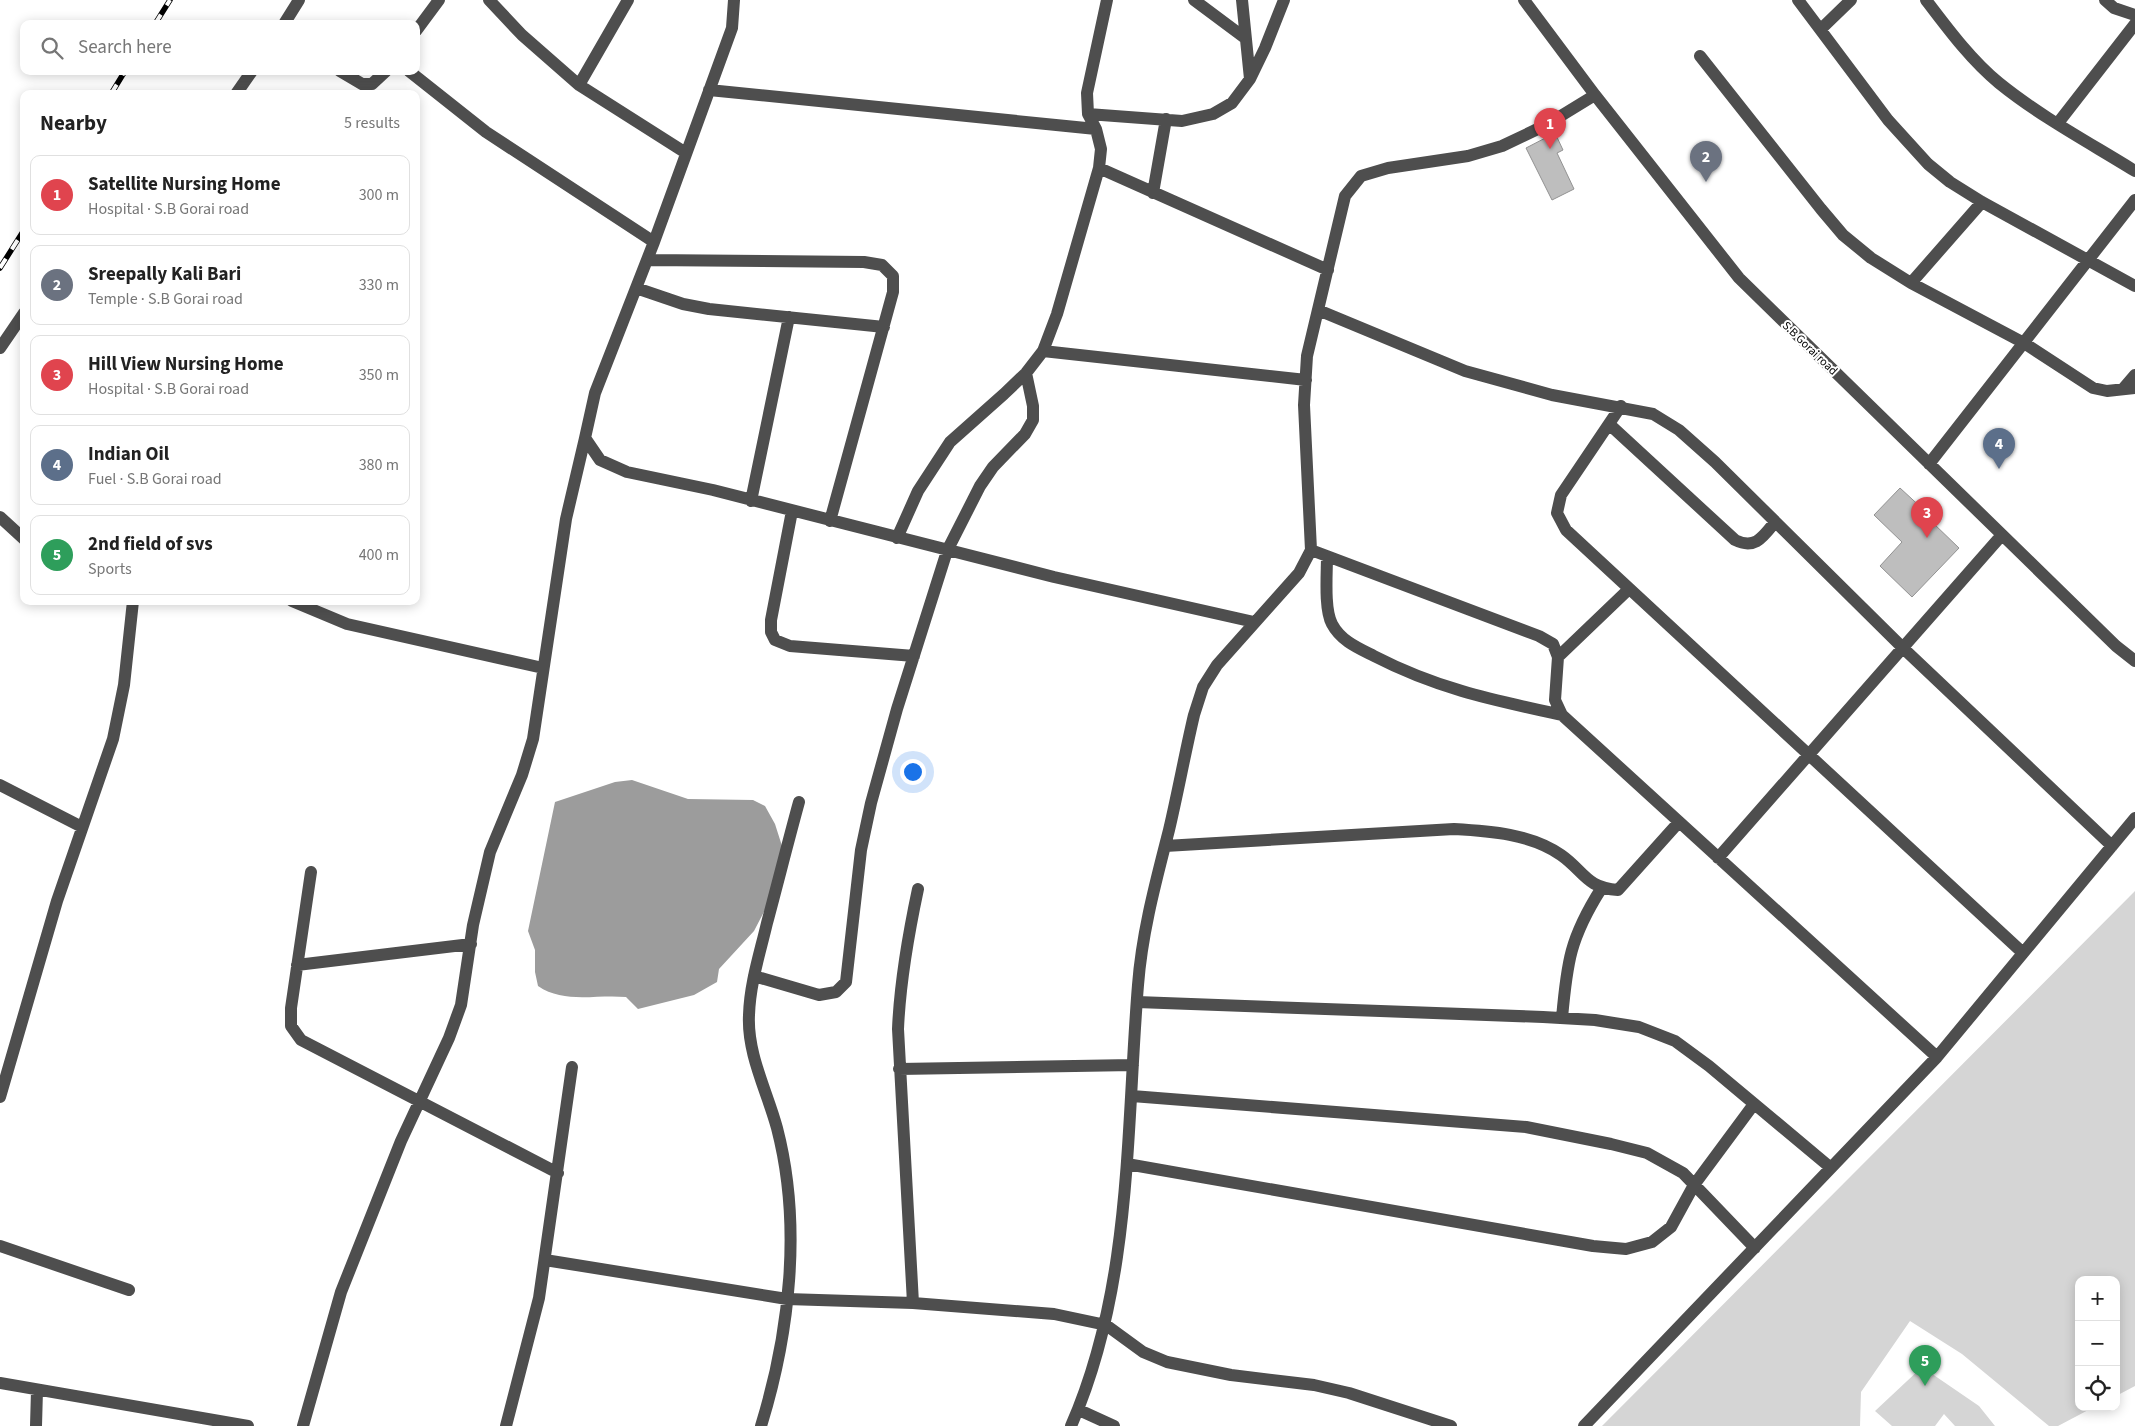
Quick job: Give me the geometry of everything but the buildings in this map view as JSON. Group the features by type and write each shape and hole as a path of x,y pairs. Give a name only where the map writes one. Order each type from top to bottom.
{"street":[{"path":"286,20 299,0"},
{"path":"420,26 439,0"},
{"path":"489,0 528,41 579,85 686,153"},
{"path":"579,85 628,0"},
{"path":"303,1426 341,1292 401,1141 449,1038 461,1006 471,944 490,852 522,775 532,739 566,519 595,394 654,242 732,28 734,0"},
{"path":"897,538 918,491 950,442 1026,373 1043,351 1057,314 1099,168 1101,149 1096,129 1088,114 1087,93 1107,0"},
{"path":"1194,0 1245,38"},
{"path":"1242,0 1250,79"},
{"path":"1088,114 1182,121 1213,114 1232,103 1250,79 1265,48 1284,0"},
{"name":"S.B Gorai road","path":"1524,0 1595,95 1739,278 2001,536 2133,654"},
{"path":"1798,0 1909,146 1950,182 1982,202 2089,259 2135,286"},
{"path":"1821,29 1851,0"},
{"path":"1926,0 1971,56 1998,82 2058,123 2135,171"},
{"path":"2105,0 2114,8 2135,15"},
{"path":"2058,123 2135,24"},
{"path":"1700,56 1844,235 1870,258 1911,283 2024,343 2093,388 2107,392 2129,388 2135,375"},
{"path":"239,90 249,75"},
{"path":"347,75 362,84 372,84 383,75"},
{"path":"414,75 486,132 654,242"},
{"path":"709,90 1096,129"},
{"path":"1071,1426 1095,1366 1106,1325 1116,1265 1127,1164 1137,1002 1143,942 1194,715 1203,687 1217,664 1299,573 1311,550 1304,405 1307,356 1345,196 1361,176 1388,168 1468,156 1502,146 1546,125 1595,95"},
{"path":"1153,193 1166,120"},
{"path":"1099,168 1328,270"},
{"path":"1929,464 2135,200"},
{"path":"1911,283 1982,202"},
{"path":"647,260 864,262 882,265 893,276 893,292 830,521"},
{"path":"636,288 683,304 700,307 884,326"},
{"path":"1318,310 1465,371 1552,395 1621,406 1653,414 1679,430 1776,522 1903,648 2112,846"},
{"path":"751,501 789,317"},
{"path":"0,348 20,319"},
{"path":"1043,351 1306,380"},
{"path":"754,976 819,995 836,992 846,982 863,840 884,754 947,551 980,486 993,467 1025,434 1033,420 1033,406 1026,373"},
{"path":"1621,406 1561,495 1557,512 1566,530 2023,953"},
{"path":"1609,424 1735,540 1744,544 1754,544 1762,539 1776,522"},
{"path":"585,438 600,460 627,472 792,511 947,551 1254,622"},
{"path":"792,511 771,620 771,632 775,640 790,646 914,656"},
{"path":"0,517 20,534"},
{"path":"1718,858 2001,536"},
{"path":"1311,550 1539,636 1553,644 1558,657 1555,700 1562,715 1937,1057"},
{"path":"1327,556 1331,623 1342,638 1382,660 1445,688 1562,715"},
{"path":"1558,657 1629,589"},
{"path":"0,1097 5,1059 113,739 121,709 133,605"},
{"path":"302,605 347,624 543,668"},
{"path":"0,785 82,827"},
{"path":"761,1426 771,1394 787,1299 789,1210 777,1128 753,1051 749,1016 754,976 798,802"},
{"path":"1584,1426 1937,1057 2135,818"},
{"path":"1165,846 1454,829 1495,832 1536,842 1561,855 1601,889 1618,890 1679,822"},
{"path":"311,872 291,1008 291,1026 301,1040 558,1173"},
{"path":"913,1303 899,1069 900,990 918,889"},
{"path":"1562,1018 1568,960 1584,916 1601,889"},
{"path":"297,965 471,944"},
{"path":"1137,1002 1562,1018 1595,1020 1638,1027 1675,1041 1831,1168"},
{"path":"899,1069 1134,1066"},
{"path":"506,1426 531,1332 545,1260 572,1067"},
{"path":"1132,1096 1526,1127 1647,1153 1682,1173 1754,1248"},
{"path":"1127,1164 1593,1246 1626,1249 1652,1242 1671,1227 1694,1185 1754,1104"},
{"path":"0,1246 129,1290"},
{"path":"545,1260 787,1299 913,1303 1045,1314 1106,1325 1143,1352 1167,1362 1231,1375 1306,1384 1348,1393 1451,1426"},
{"path":"0,1383 248,1426"},
{"path":"36,1426 37,1390"},
{"path":"1078,1410 1114,1426"}],"shaded area":[{"path":"632,780 688,799 753,800 765,806 775,824 782,846 767,906 754,931 719,969 717,982 694,995 638,1009 626,997 569,997 548,992 538,986 535,972 535,950 528,931 555,802 615,782"},
{"path":"2135,891 2135,1386 2120,1394 2120,1276 2075,1276 2075,1411 2086,1411 2058,1426 2049,1426 1962,1354 1910,1321 1861,1392 1860,1426 1602,1426"},
{"path":"1922,1367 1979,1406 1995,1426 1955,1426 1944,1414 1935,1426 1892,1426 1875,1411"}],"railway":[{"path":"158,20 170,0"},
{"path":"113,90 123,75"},
{"path":"0,268 20,236"}],"place":[{"name":"Satellite Nursing Home","path":"1550,149"},
{"name":"Sreepally Kali Bari","path":"1706,182"},
{"name":"Indian Oil","path":"1999,469"},
{"name":"Hill View Nursing Home","path":"1927,538"},
{"name":"2nd field of svs","path":"1925,1386"}]}
